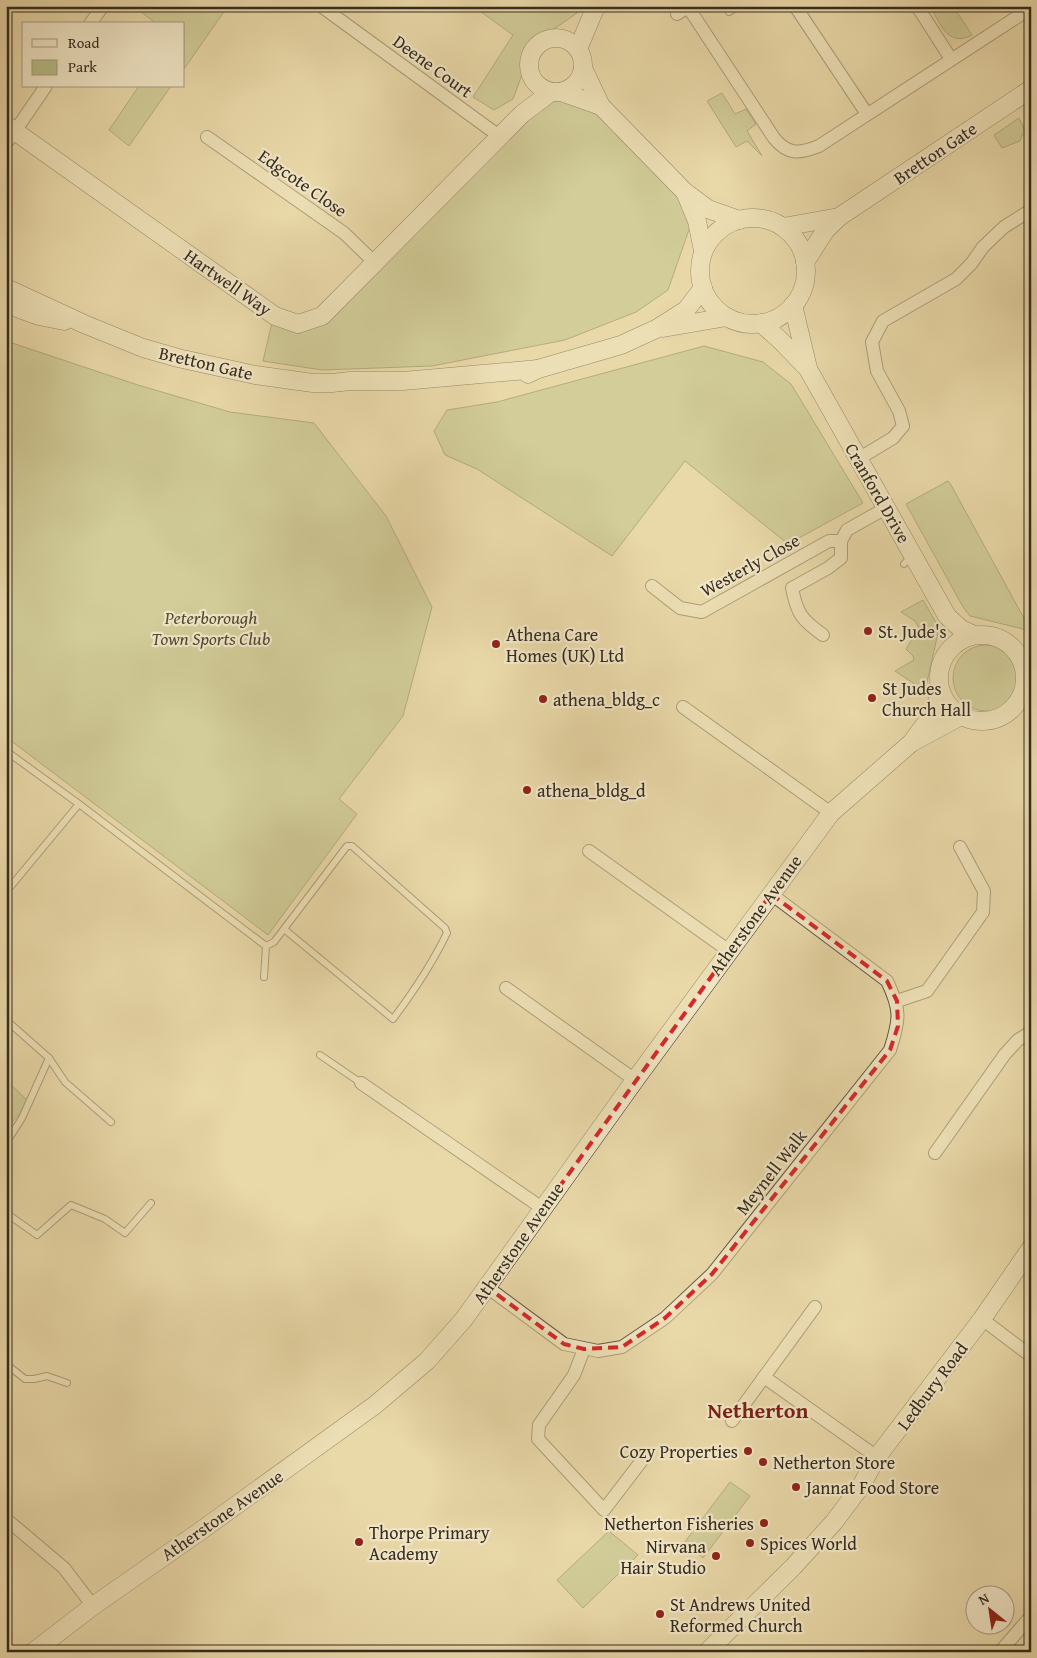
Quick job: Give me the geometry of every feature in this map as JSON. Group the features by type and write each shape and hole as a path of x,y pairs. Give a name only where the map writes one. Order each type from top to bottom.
{"street":[{"path":"91,22 103,6"},
{"name":"Deene Court","path":"321,6 499,136"},
{"path":"795,6 866,114"},
{"path":"917,6 951,59"},
{"path":"677,14 688,7 774,138 781,146 791,152 800,152 819,146 1031,8"},
{"path":"554,38 594,11"},
{"path":"578,49 594,11"},
{"path":"556,92 569,89 576,84 583,68 583,62 578,49 572,42 563,38 543,40 532,52 528,67 530,75 542,89 601,106"},
{"path":"583,68 601,106 685,192 708,209 739,220"},
{"path":"522,114 530,75"},
{"path":"13,129 44,88"},
{"name":"Bretton Gate","path":"805,262 825,231 839,217 1031,89"},
{"name":"Hartwell Way","path":"13,129 275,316 298,324 322,316 499,136 522,114 556,92"},
{"name":"Edgcote Close","path":"207,138 344,232 374,262"},
{"path":"685,192 697,221 703,251 700,273 703,288 711,303 727,317 748,324 773,320 784,314 802,292 806,277 805,262 801,248 783,227 769,220 754,218 739,220 727,225 716,233 703,251"},
{"path":"858,459 893,438 903,426 899,411 877,371 872,342 883,321 956,279 983,247 1004,227 1031,210"},
{"name":"Bretton Gate","path":"783,227 839,217"},
{"name":"Bretton Gate","path":"6,288 84,324 143,348 219,368 313,383 332,383 354,390 442,390 492,385 520,379 538,369 622,345 656,329 686,310 703,288"},
{"name":"Bretton Gate","path":"6,304 38,316 84,324"},
{"name":"Cranford Drive","path":"793,305 808,369"},
{"name":"Bretton Gate","path":"656,329 727,317"},
{"name":"Cranford Drive","path":"761,323 808,369 886,508 908,560 948,616 961,628 974,635"},
{"path":"823,635 807,624 796,608 792,588 828,568 841,558 841,541 848,530 886,508"},
{"name":"Westerly Close","path":"652,586 680,608 702,612 830,541 841,541"},
{"name":"Cranford Drive","path":"943,660 949,639 948,616"},
{"path":"974,635 994,636 1014,647 1029,671 1020,698 1012,709 1002,717 989,721 961,716 946,701 940,689 939,670 949,650 959,641 974,635"},
{"path":"1006,642 1031,646"},
{"name":"Atherstone Avenue","path":"33,1652 92,1606 200,1532 391,1393 427,1362 464,1320 634,1080 831,813 911,743 935,711 940,689"},
{"path":"683,707 831,813"},
{"name":"Atherstone Avenue","path":"911,743 961,716"},
{"path":"897,1001 927,991 983,912 984,891 960,847"},
{"path":"589,850 729,951"},
{"name":"Meynell Walk","path":"487,1287 564,1344 598,1351 622,1347 665,1318 712,1274 890,1050 898,1026 897,1001 887,981 771,894"},
{"path":"506,988 634,1080"},
{"path":"935,1153 1005,1054 1018,1040 1031,1032"},
{"path":"361,1083 542,1208"},
{"name":"Ledbury Road","path":"707,1652 793,1567 834,1522 862,1486 877,1458 982,1319 1031,1248"},
{"path":"732,1421 815,1307"},
{"path":"982,1319 1031,1356"},
{"path":"584,1349 574,1375 539,1425 538,1439 604,1510 643,1459"},
{"path":"764,1377 877,1458"},
{"path":"6,1519 64,1568 92,1606"},
{"path":"1000,1652 1030,1619"}],"lane":[{"path":"729,12 739,6"},
{"path":"6,148 13,129"},
{"path":"6,751 266,946"},
{"path":"6,892 79,804"},
{"path":"266,946 274,942 347,846 352,846 445,928 447,934 416,989 393,1018 284,929"},
{"path":"264,977 266,946"},
{"path":"6,1020 49,1058 66,1082 111,1122"},
{"path":"320,1055 361,1083"},
{"path":"6,1143 22,1118 49,1058"},
{"path":"6,1213 38,1235 72,1205 105,1219 125,1233 150,1203"},
{"path":"6,1364 25,1379 47,1376 67,1383"}],"highlighted area":[{"path":"771,894 887,981 897,1001 898,1026 890,1050 712,1274 665,1318 622,1347 584,1349 564,1344 487,1287"}],"green space":[{"path":"133,6 228,6 185,68 185,22 154,22"},
{"path":"473,6 580,6 577,13 528,47 523,72 513,99 494,110 473,97 513,35"},
{"path":"930,6 953,6 972,35 964,38 951,36 941,26"},
{"path":"138,88 170,88 129,146 109,130"},
{"path":"722,93 735,114 746,109 756,124 747,131 762,156 747,141 736,147 707,101"},
{"path":"553,96 598,110 672,187 692,221 668,290 636,312 565,340 432,366 322,370 263,361 273,318 298,328 377,267"},
{"path":"1019,118 1026,133 1022,135 1020,141 1002,148 994,135"},
{"name":"Peterborough Town Sports Club","path":"6,341 138,385 230,412 314,423 386,516 432,607 403,716 339,799 357,814 268,935 6,737"},
{"path":"704,346 763,362 791,384 863,503 788,544 685,461 612,556 477,469 445,455 434,431 447,410 497,402"},
{"path":"948,481 1031,631 970,616 963,607 906,504"},
{"path":"923,600 938,626 925,691 895,671 914,660 913,656 906,649 919,628 915,621 901,612"},
{"path":"979,645 993,645 1005,650 1014,659 1019,671 1017,691 1010,702 993,711 979,711 967,706 958,697 953,685 953,671 958,659 967,650"},
{"path":"6,1080 30,1103 6,1128"},
{"path":"730,1482 750,1496 703,1558 684,1543"},
{"path":"609,1531 638,1555 583,1608 557,1580"}],"place":[{"name":"St. Jude's","path":"868,631"},
{"name":"Athena Care Homes (UK) Ltd","path":"496,644"},
{"name":"St Judes Church Hall","path":"872,698"},
{"name":"athena_bldg_c","path":"543,699"},
{"name":"athena_bldg_d","path":"527,790"},
{"name":"Cozy Properties","path":"748,1451"},
{"name":"Netherton Store","path":"763,1462"},
{"name":"Jannat Food Store","path":"796,1487"},
{"name":"Netherton Fisheries","path":"764,1523"},
{"name":"Thorpe Primary Academy","path":"359,1542"},
{"name":"Spices World","path":"750,1543"},
{"name":"Nirvana Hair Studio","path":"716,1556"},
{"name":"St Andrews United Reformed Church","path":"660,1614"}],"district":[{"name":"Netherton","path":"758,1410"}]}
